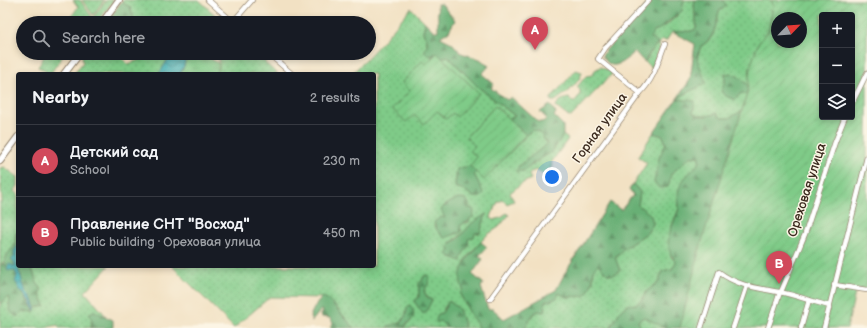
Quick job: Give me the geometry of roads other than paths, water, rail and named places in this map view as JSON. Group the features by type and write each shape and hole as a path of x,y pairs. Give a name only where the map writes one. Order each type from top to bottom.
{"main road":[{"path":"107,16 119,0"},
{"path":"66,72 75,60"},
{"path":"0,161 16,139"}],"street":[{"path":"208,0 227,16"},
{"path":"239,16 252,0"},
{"path":"640,92 598,59 606,47 649,0"},
{"name":"Горная улица","path":"490,299 640,92 647,85 655,71 665,44"},
{"path":"276,60 290,72"},
{"path":"855,97 867,73"},
{"name":"Ореховая улица","path":"768,328 780,292 805,234 832,149 844,120"},
{"path":"824,328 867,157"},
{"path":"700,328 719,272 727,278 740,284 780,292 830,306"},
{"path":"733,328 747,286"},
{"path":"834,286 867,290"},
{"path":"801,328 808,300"}],"water":[{"path":"167,60 185,60 185,64 181,72 160,72"},
{"path":"16,248 16,268 18,268 26,292 31,297 35,312 30,302 21,292 15,281 17,276 15,271 8,271 7,268 9,264 15,266 14,262 11,260 14,257 14,251"}],"place":[{"name":"Детский сад","path":"535,50"},
{"name":"Правление СНТ \"Восход\"","path":"779,284"}]}
